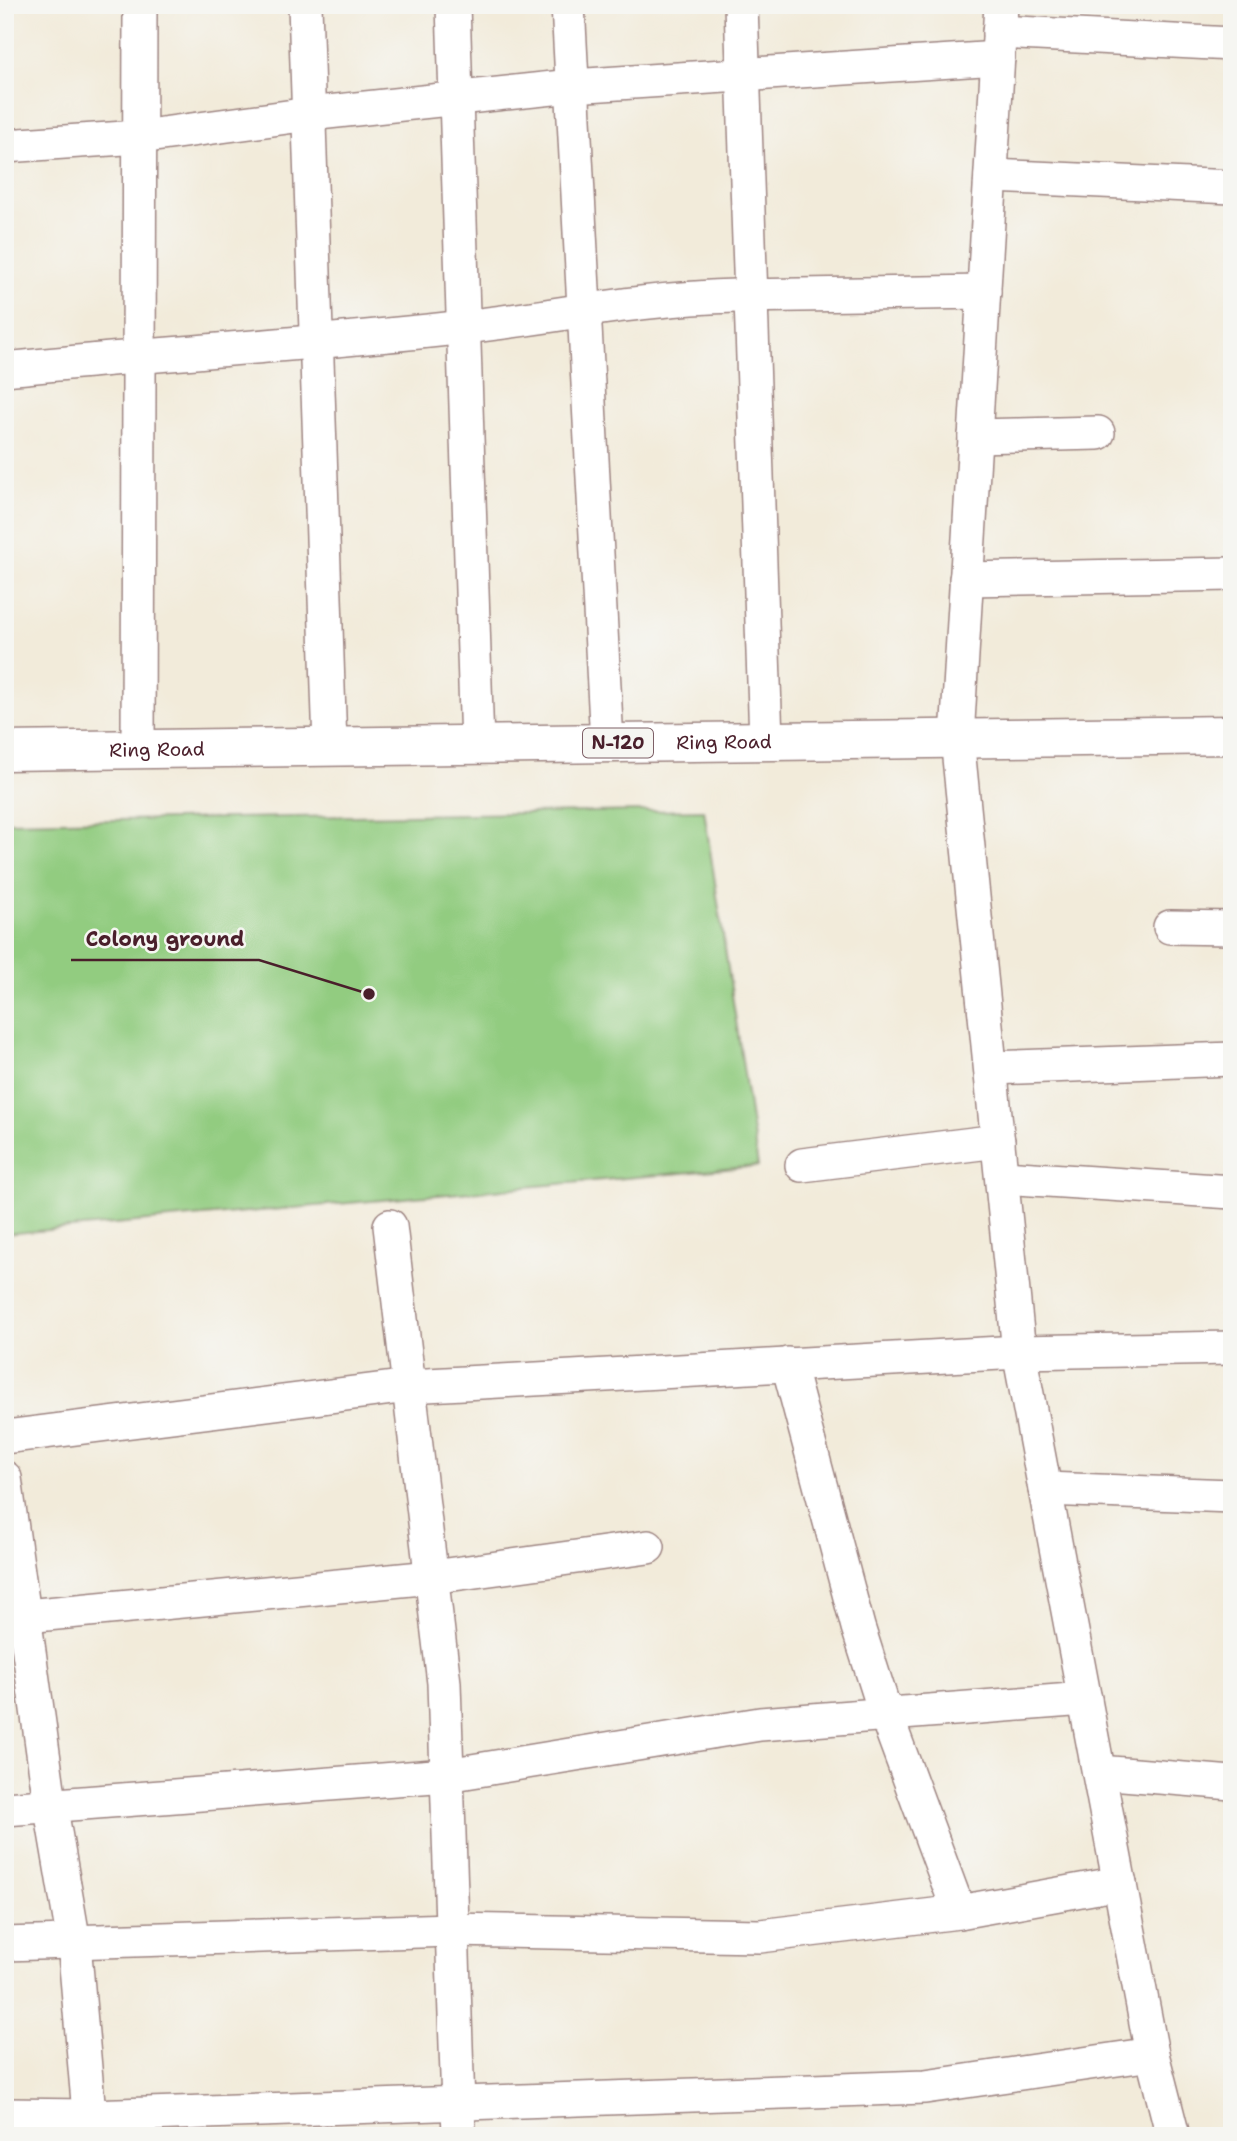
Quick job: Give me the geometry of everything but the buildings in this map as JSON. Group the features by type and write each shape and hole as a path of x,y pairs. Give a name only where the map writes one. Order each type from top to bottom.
{"highway":[{"name":"Ring Road","path":"5,751 1232,735"}],"street":[{"path":"138,749 140,5"},
{"path":"305,5 330,746"},
{"path":"453,5 477,744"},
{"path":"568,5 607,743"},
{"path":"741,5 766,740"},
{"path":"5,146 140,137 309,114 572,86 743,74 999,32 1232,44"},
{"path":"999,32 957,738 1019,1352 1153,2054 1173,2136"},
{"path":"991,176 1232,187"},
{"path":"5,369 139,355 317,343 584,310 751,297 984,292"},
{"path":"975,436 1098,433"},
{"path":"966,579 1232,574"},
{"path":"1170,927 1232,928"},
{"path":"991,1068 1232,1059"},
{"path":"802,1165 998,1141"},
{"path":"1002,1177 1232,1192"},
{"path":"390,1226 444,1683 459,2136"},
{"path":"5,1437 409,1386 1019,1352 1232,1348"},
{"path":"788,1364 858,1627 886,1715 959,1912"},
{"path":"5,1478 15,1617 74,1943 90,2126"},
{"path":"1045,1489 1232,1496"},
{"path":"15,1617 432,1577 648,1547"},
{"path":"5,1809 50,1803 446,1775 760,1724 1085,1699"},
{"path":"1099,1772 1232,1783"},
{"path":"5,1944 452,1930 760,1936 959,1912 1121,1883"},
{"path":"5,2115 90,2126 457,2101 925,2087 1153,2054"}],"green space":[{"path":"704,810 758,1166 5,1234 5,822"}],"place":[{"name":"Colony ground","path":"369,994"}]}
